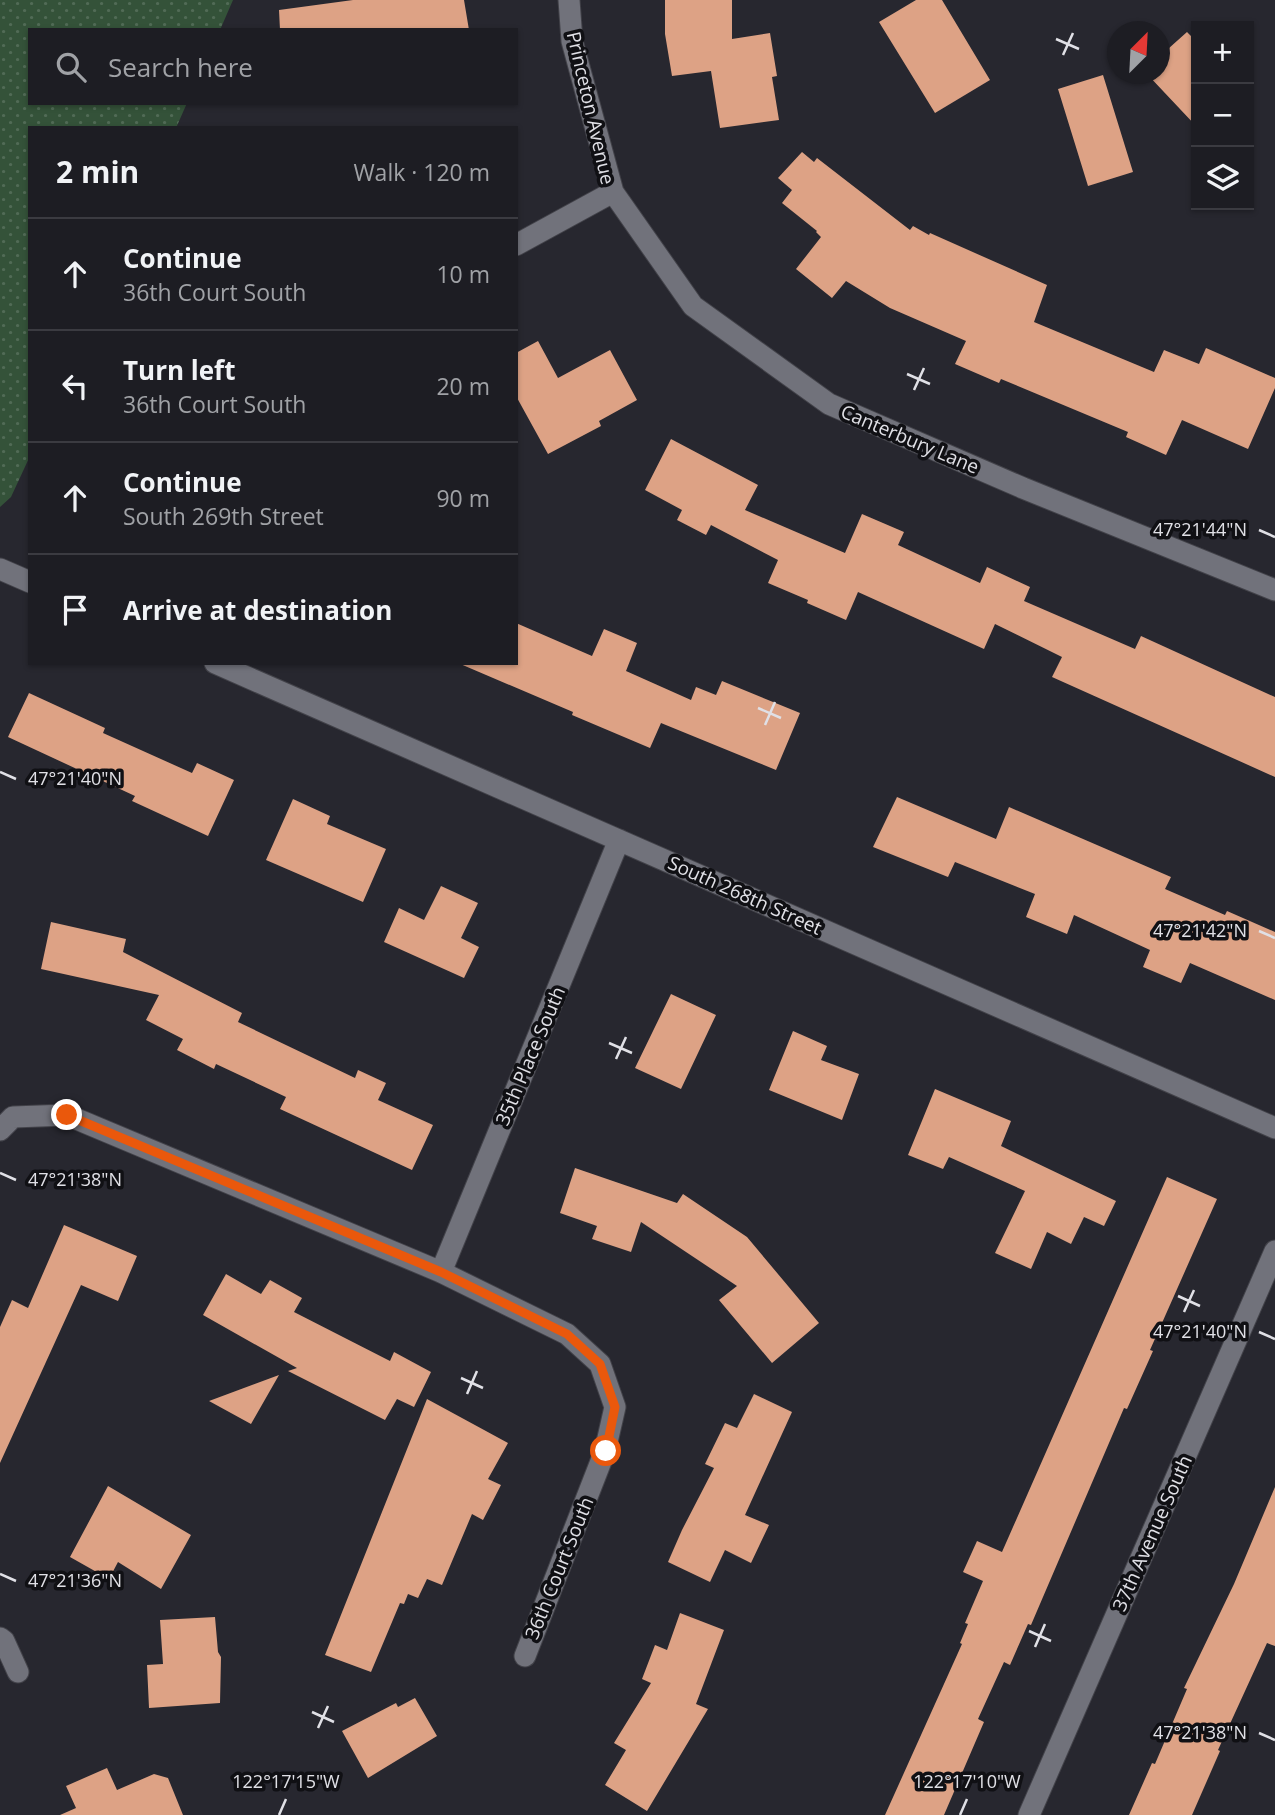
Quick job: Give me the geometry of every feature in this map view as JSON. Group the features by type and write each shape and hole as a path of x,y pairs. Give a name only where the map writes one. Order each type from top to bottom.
{"street":[{"name":"Princeton Avenue","path":"518,244 613,192 572,41 569,0"},
{"name":"Canterbury Lane","path":"613,192 693,306 829,404 1023,488 1275,590"},
{"path":"0,569 28,581"},
{"name":"South 268th Street","path":"220,665 1275,1128"},
{"name":"35th Place South","path":"441,1272 620,840"},
{"name":"36th Court South","path":"7,1123 67,1115 441,1272 567,1334 600,1364 615,1407 606,1451 525,1656"},
{"name":"37th Avenue South","path":"1029,1815 1275,1251"},
{"path":"0,1638 4,1641 18,1672"}],"green space":[{"path":"0,0 233,0 221,28 28,28 28,105 186,105 177,126 28,126 28,460 11,497 0,507"}],"building":[{"path":"353,0 464,0 469,28 280,28 279,10"},
{"path":"665,0 732,0 732,39 770,33 777,76 772,77 779,120 720,128 711,71 672,76 665,34"},
{"path":"916,0 942,0 990,80 935,113 879,22"},
{"path":"1187,32 1191,36 1191,121 1156,84 1170,84 1170,47"},
{"path":"1103,75 1133,172 1088,186 1058,89"},
{"path":"802,152 814,162 817,158 910,230 913,226 1047,285 1034,322 1154,372 1164,350 1199,364 1206,348 1275,378 1275,388 1248,449 1182,420 1166,455 1126,437 1128,432 1001,379 999,383 955,364 966,341 890,308 846,281 832,298 796,269 821,237 782,203 792,190 778,178"},
{"path":"538,341 558,378 610,350 637,400 599,421 601,426 548,454 518,400 518,352"},
{"path":"671,439 758,485 745,510 845,553 862,514 904,532 898,545 980,583 987,567 1030,587 1024,601 1135,649 1141,636 1275,697 1275,777 1052,677 1062,657 995,624 984,649 858,592 846,620 768,583 778,560 711,525 706,535 677,520 682,510 645,490"},
{"path":"518,624 592,656 604,629 637,643 626,671 691,700 696,687 716,695 722,681 800,713 776,770 661,723 650,748 572,715 573,712 463,665 518,665"},
{"path":"29,693 105,728 103,733 192,773 197,763 234,780 208,836 132,801 135,796 8,737"},
{"path":"897,797 996,839 1009,807 1171,877 1165,889 1225,915 1227,911 1275,932 1275,1000 1190,963 1181,983 1143,967 1150,950 1074,915 1067,934 1026,917 1035,894 955,862 948,877 873,847"},
{"path":"293,799 330,816 327,824 386,849 363,902 266,860"},
{"path":"441,886 478,903 461,938 479,947 464,978 384,942 399,908 424,920"},
{"path":"51,922 126,939 123,952 242,1013 238,1022 355,1078 358,1070 386,1083 378,1100 433,1125 412,1170 280,1109 286,1097 216,1064 214,1069 177,1050 183,1039 146,1020 159,995 41,969"},
{"path":"671,994 716,1015 681,1089 635,1068"},
{"path":"793,1031 827,1046 821,1060 859,1074 842,1120 769,1090"},
{"path":"935,1089 1011,1121 1001,1146 1116,1201 1104,1226 1084,1217 1071,1244 1047,1232 1031,1269 995,1253 1025,1191 949,1157 943,1169 908,1155"},
{"path":"575,1168 677,1203 683,1194 747,1237 819,1323 772,1363 719,1300 737,1286 641,1222 631,1252 592,1239 597,1226 560,1213"},
{"path":"1167,1177 1217,1199 1150,1350 1153,1351 1127,1409 1124,1408 1031,1625 1028,1624 1010,1665 1004,1662 978,1719 984,1722 944,1815 885,1815 962,1644 960,1643 968,1624 965,1623 983,1581 963,1572 977,1541 1002,1552"},
{"path":"64,1225 137,1256 118,1301 81,1285 0,1463 0,1327 12,1300 28,1308"},
{"path":"226,1274 261,1294 270,1280 302,1298 294,1312 390,1361 394,1352 431,1372 414,1407 397,1399 385,1420 288,1371 297,1368 203,1315"},
{"path":"279,1375 251,1424 209,1401"},
{"path":"754,1394 792,1412 745,1515 769,1525 751,1563 725,1550 710,1582 668,1562 714,1468 705,1464 725,1423 737,1428"},
{"path":"427,1399 508,1443 488,1479 501,1485 483,1520 472,1514 442,1585 427,1579 418,1598 408,1594 404,1604 400,1603 371,1672 325,1655"},
{"path":"108,1486 191,1535 161,1589 118,1562 109,1579 70,1557"},
{"path":"1275,1487 1275,1646 1267,1643 1218,1750 1220,1751 1192,1815 1129,1815 1152,1763 1155,1764 1187,1689 1184,1688 1234,1584"},
{"path":"680,1613 724,1630 696,1704 708,1709 647,1811 605,1785 626,1750 614,1743 651,1683 642,1679 655,1645 667,1650"},
{"path":"215,1617 218,1652 221,1657 220,1703 149,1708 147,1665 163,1664 160,1620"},
{"path":"415,1698 437,1736 368,1778 342,1731 396,1703 398,1707"},
{"path":"107,1768 117,1790 154,1774 168,1778 183,1815 60,1815 76,1808 66,1786"}],"route":[{"path":"67,1115 441,1272 567,1334 600,1364 615,1407 606,1451"}]}
